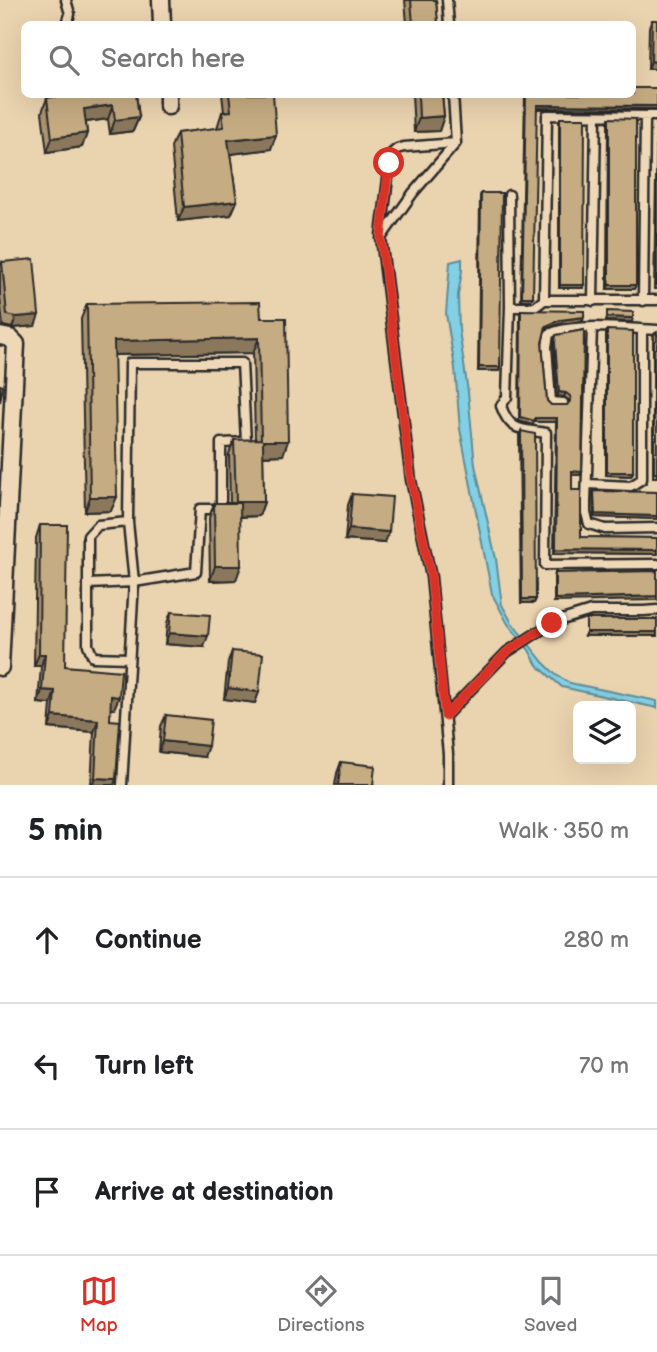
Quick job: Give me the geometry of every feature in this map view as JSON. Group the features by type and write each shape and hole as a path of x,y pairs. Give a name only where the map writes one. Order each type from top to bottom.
{"street":[{"path":"161,0 162,21"},
{"path":"0,336 10,338 16,344 0,667"}],"lane":[{"path":"66,0 70,14 68,21"},
{"path":"447,0 449,21"},
{"path":"381,238 413,194 456,144 453,98"},
{"path":"544,300 547,115 657,116"},
{"path":"593,301 596,116"},
{"path":"643,301 645,116"},
{"path":"448,785 445,716 431,577 411,480 381,238 391,154 404,147 456,144"},
{"path":"509,195 508,397 501,406 506,419 514,428 546,433 545,565 657,564"},
{"path":"510,307 535,307 544,300 657,300"},
{"path":"592,328 586,513 589,523 605,529 657,528"},
{"path":"563,402 551,402 547,347 550,334 559,329 657,330"},
{"path":"587,484 631,486 642,479 642,330"},
{"path":"88,584 134,582 196,572 200,509 221,509 221,443 246,442 242,363 130,363 128,522 134,582 122,785"},
{"path":"128,522 98,525 88,537 88,645 93,657 130,658"},
{"path":"445,716 507,652 552,623 591,611 657,610"}],"water":[{"path":"462,259 458,295 459,330 475,465 496,559 502,605 512,623 556,675 570,683 657,701 657,708 636,703 636,701 562,687 537,665 529,650 508,624 492,594 460,429 455,368 446,314 450,262"}],"building":[{"path":"411,0 436,0 438,21 413,21"},
{"path":"652,20 657,20 657,62 651,61"},
{"path":"636,88 657,88 657,106 537,105 533,297 522,297 526,98 636,98"},
{"path":"47,98 137,98 139,117 115,120 113,105 84,109 87,133 52,138"},
{"path":"229,98 273,98 276,135 228,140 237,201 184,207 177,133 224,127 222,112 231,111"},
{"path":"418,98 442,98 444,116 419,118"},
{"path":"560,118 585,118 584,285 560,285"},
{"path":"609,118 636,119 636,285 609,285"},
{"path":"481,193 502,193 500,367 479,367"},
{"path":"657,193 657,285 656,285"},
{"path":"34,259 39,315 7,315 2,262"},
{"path":"260,302 261,318 286,318 288,441 263,441 264,502 236,502 234,440 261,439 259,338 114,341 117,497 90,497 87,304"},
{"path":"521,310 584,311 584,317 560,320 546,326 542,343 547,401 551,405 567,405 571,400 570,396 559,392 556,335 584,330 582,472 572,471 572,490 581,490 581,537 657,538 657,550 556,549 557,418 535,418 535,421 520,417"},
{"path":"607,311 633,312 633,318 607,317"},
{"path":"607,330 633,331 633,472 607,472"},
{"path":"657,332 657,473 654,473 654,335"},
{"path":"521,431 535,434 536,599 522,599"},
{"path":"594,491 657,492 657,516 595,514"},
{"path":"352,494 392,497 389,532 349,529"},
{"path":"214,503 240,503 241,566 215,566"},
{"path":"40,525 67,525 65,666 121,671 119,697 111,696 110,720 120,721 116,779 95,778 98,720 53,716 55,691 42,690 45,654 39,654"},
{"path":"657,571 657,596 555,599 555,573"},
{"path":"171,612 210,615 208,636 169,633"},
{"path":"586,619 657,619 657,632 586,632"},
{"path":"232,651 263,654 259,692 228,688"},
{"path":"166,715 211,720 208,746 163,741"},
{"path":"341,762 375,766 373,785 338,785"}],"route":[{"path":"389,163 381,238 411,480 431,577 445,716 507,652 552,623"}]}
